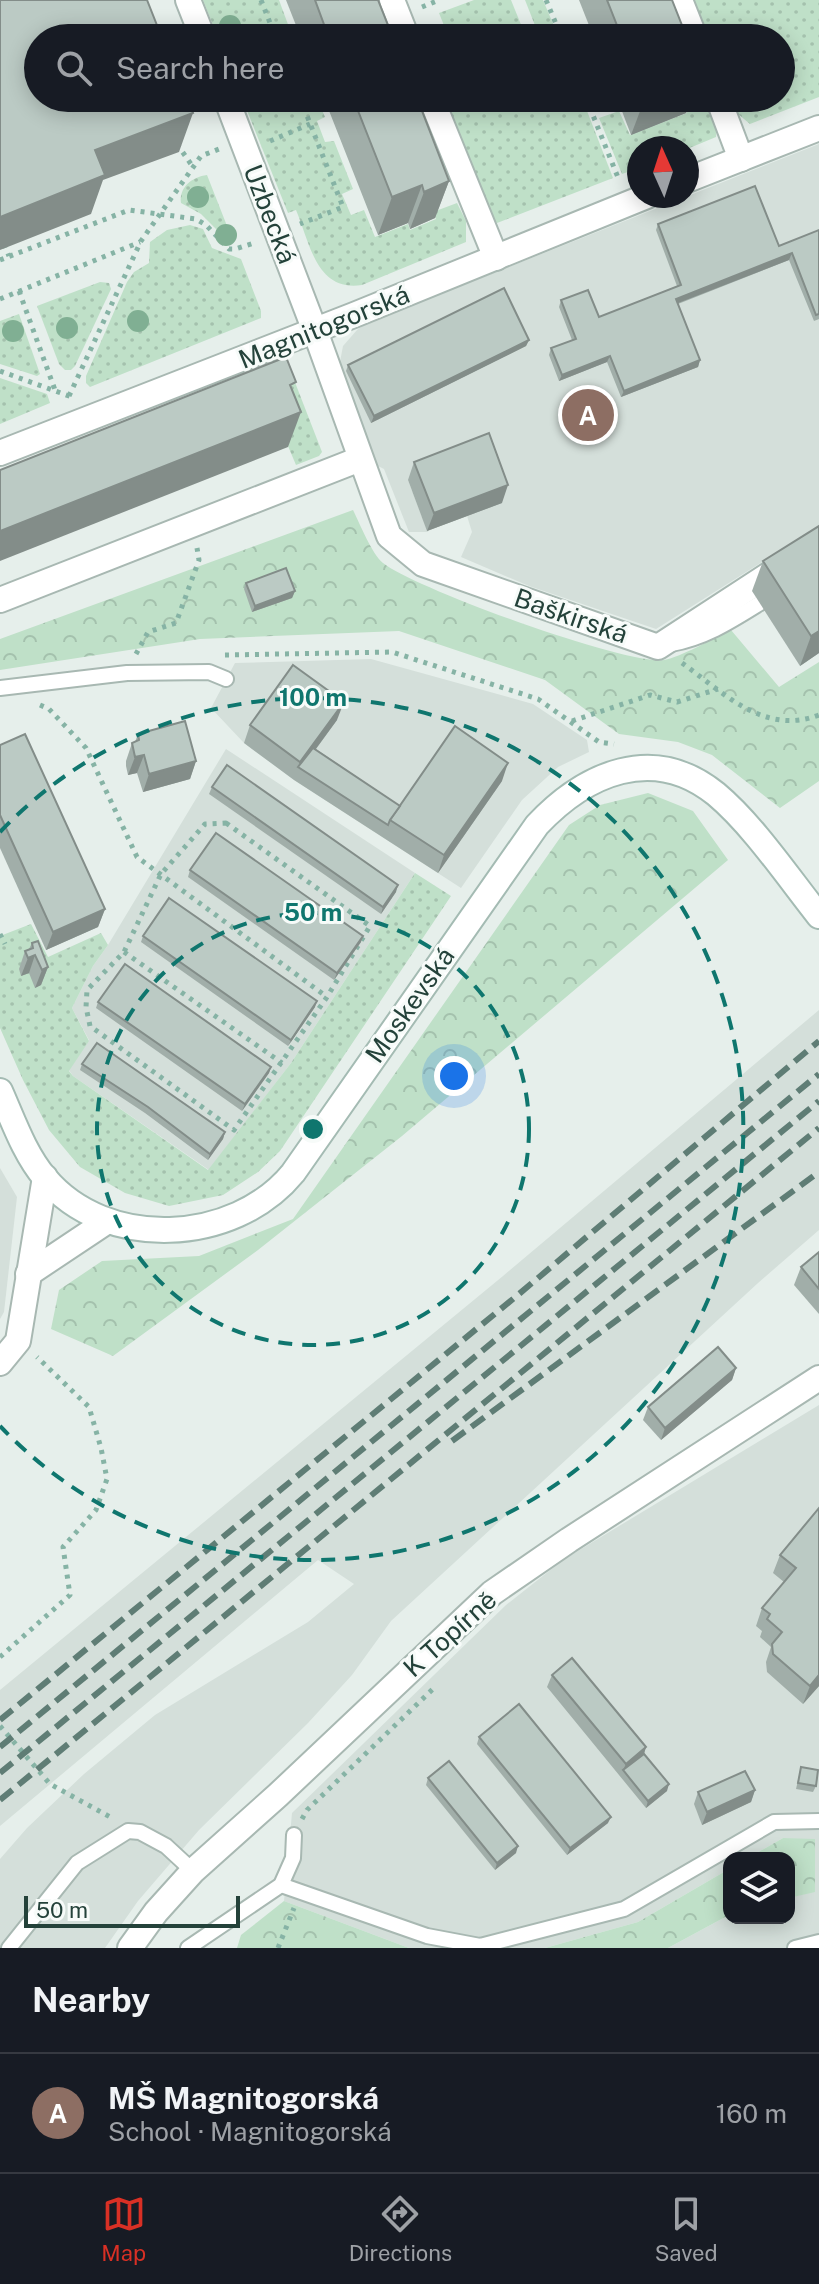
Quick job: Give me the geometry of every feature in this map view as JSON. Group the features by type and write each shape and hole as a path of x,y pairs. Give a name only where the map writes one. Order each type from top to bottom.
{"street":[{"path":"188,0 197,24"},
{"path":"392,0 401,24"},
{"path":"680,0 689,24"},
{"name":"Uzbecká","path":"231,112 315,331"},
{"path":"437,112 496,258"},
{"path":"723,112 741,159"},
{"path":"699,175 819,128"},
{"name":"Magnitogorská","path":"0,453 315,331 627,204"},
{"name":"Baškirská","path":"315,331 389,536 423,564 658,647 819,542"},
{"path":"0,600 360,459"},
{"name":"Moskevská","path":"0,1091 20,1137 45,1177 73,1204 106,1222 149,1230 198,1226 222,1221 250,1209 282,1186 523,844 554,807 586,784 623,769 656,768 676,773 713,792 746,826 819,916"},
{"path":"0,1363 18,1341 45,1177"},
{"path":"28,1274 106,1222"},
{"name":"K Topírně","path":"130,1948 156,1912 193,1871 492,1593 819,1378"}],"lane":[{"path":"658,647 690,641 718,630 760,603"},
{"path":"4,687 127,673 209,672 226,679"},
{"path":"281,1885 427,1936 480,1946 624,1909 774,1822 819,1821"},
{"path":"9,1948 77,1863 128,1831 140,1832 166,1846 193,1871"},
{"path":"188,1948 281,1885 293,1858 294,1835"},
{"path":"795,1948 819,1942"}],"path":[{"path":"261,0 270,24"},
{"path":"546,0 555,24"},
{"path":"278,234 343,207 305,112"},
{"path":"593,112 627,180"},
{"path":"69,396 141,241 201,156 244,146 310,124"},
{"path":"176,140 193,167"},
{"path":"0,260 129,210 196,219 229,249 242,247"},
{"path":"9,256 0,234 13,229"},
{"path":"0,299 141,241"},
{"path":"19,291 55,390"},
{"path":"0,371 81,399"},
{"path":"127,673 148,632 176,623 199,560 193,524"},
{"path":"658,647 747,710 776,721 806,720 819,715"},
{"path":"180,672 216,655 392,652 538,699"},
{"path":"4,687 49,709 86,748 137,857 327,997"},
{"path":"571,722 650,695 677,702 718,689"},
{"path":"226,823 370,926 327,997 234,1130 90,1026 86,1007 87,990 124,952 161,874 205,824 226,823"},
{"path":"0,934 5,944"},
{"path":"124,952 282,1063"},
{"path":"0,1657 70,1595 63,1547 96,1510 107,1479 89,1407 18,1341"},
{"path":"294,1835 307,1810 441,1681"},
{"path":"0,1726 50,1784 122,1824 128,1831"},
{"path":"278,1948 300,1892"}],"shaded area":[{"path":"819,144 819,526 656,629 529,586 461,557 472,532 467,516 502,502 408,480 428,532 409,532 384,469 376,465 339,367 343,346 365,324 658,208 699,208 699,192"},
{"path":"371,659 533,704 587,740 589,752 558,767 522,800 461,888 294,780 244,743 211,708 235,663"},
{"path":"226,749 415,873 291,1063 209,1170 73,1076 69,1070 89,1040 72,1008 93,966"},
{"path":"819,1010 819,1230 391,1621 352,1675 308,1723 199,1830 138,1901 105,1948 0,1948 0,1859 27,1828 84,1774 155,1715 308,1622 354,1584 318,1560 0,1826 0,1690 503,1276"},
{"path":"0,1168 17,1197 4,1312 0,1319"},
{"path":"819,1405 819,1948 668,1948 723,1918 723,1924 795,1924 795,1896 815,1891 795,1858 795,1852 791,1852 783,1838 758,1852 723,1852 723,1872 638,1922 545,1948 409,1948 284,1901 292,1813 506,1605 563,1560"}],"green space":[{"path":"203,0 279,0 288,24 212,24"},
{"path":"474,0 511,0 521,24 443,24 439,13"},
{"path":"525,0 543,0 553,24 534,24"},
{"path":"693,0 819,0 819,97 795,106 795,24 702,24"},
{"path":"248,112 323,112 325,117 317,121 325,142 334,141 353,189 342,194 351,215 364,210 375,237 408,224 410,230 436,219 433,212 457,203 466,221 466,242 362,285 347,285 334,281 325,273 311,250 296,210 288,213"},
{"path":"446,112 587,112 613,178 497,223 486,214"},
{"path":"619,112 630,135 687,112 714,112 718,122 716,137 699,144 699,136 627,136 627,172 622,174 599,118"},
{"path":"737,112 781,112 750,124"},
{"path":"207,175 230,240 201,214 181,203 182,192 188,184"},
{"path":"190,225 203,229 212,248 241,259 261,318 90,387 86,376 127,282 134,272 149,263 150,242 167,230"},
{"path":"100,282 109,283 111,289 75,366 65,370 59,364 37,306"},
{"path":"19,314 40,374 37,376 0,364 0,321"},
{"path":"291,372 322,452 296,465 277,420"},
{"path":"0,378 47,394 50,403 0,424"},
{"path":"353,510 379,559 402,575 567,639 643,659 664,660 731,630 779,687 819,662 819,781 780,808 712,755 678,742 619,734 545,680 399,631 200,639 0,670 0,639"},
{"path":"648,793 693,811 728,860 402,1136 258,1250 113,1356 51,1329 59,1290 102,1261 199,1256 293,1219 569,825 600,805"},
{"path":"415,873 451,896 280,1151 258,1172 223,1195 169,1206 125,1193 80,1167 49,1130 0,1028 0,936 31,924 48,957 101,933 108,945 93,966 72,1008 89,1041 69,1071 208,1170 291,1063"},
{"path":"783,1838 815,1839 815,1892 795,1897 795,1852 758,1852"},
{"path":"723,1872 723,1918 668,1948 545,1948 638,1922"},
{"path":"284,1901 409,1948 237,1948 241,1935"}],"building":[{"path":"0,0 147,0 156,24 24,24 24,112 193,113 95,150 105,175 0,217"},
{"path":"315,0 378,0 387,24 324,24"},
{"path":"607,0 672,0 681,24 616,24"},
{"path":"359,112 422,112 449,181 424,192 422,185 392,197"},
{"path":"755,186 779,246 819,230 819,314 816,315 792,253 676,299 700,360 624,391 610,356 562,375 551,348 576,339 561,300 588,290 599,317 681,285 658,224"},
{"path":"504,288 529,340 374,416 348,365"},
{"path":"286,357 296,382 290,385 301,412 0,531 0,470"},
{"path":"489,433 508,485 434,513 414,462"},
{"path":"819,526 819,631 811,636 763,561"},
{"path":"286,568 295,591 255,606 246,583"},
{"path":"293,665 344,702 300,762 250,725"},
{"path":"185,721 196,761 149,774 144,755 135,757 132,743 139,740 138,734"},
{"path":"455,726 508,763 444,855 390,820"},
{"path":"25,734 105,909 53,932 0,815 0,745"},
{"path":"313,748 400,806 388,825 298,767"},
{"path":"227,765 398,885 383,907 212,787"},
{"path":"216,833 363,936 337,973 190,870"},
{"path":"169,898 317,1001 291,1040 143,936"},
{"path":"38,941 48,967 42,970 35,955 28,958 25,951 33,948 32,943"},
{"path":"125,964 271,1067 245,1104 98,1002"},
{"path":"97,1043 225,1132 210,1154 148,1107 82,1064"},
{"path":"819,1252 819,1289 801,1267"},
{"path":"718,1347 736,1368 665,1428 648,1407"},
{"path":"819,1508 819,1675 810,1686 773,1654 772,1644 782,1632 767,1619 770,1614 762,1608 796,1568 780,1555"},
{"path":"572,1658 646,1747 626,1764 552,1675"},
{"path":"519,1704 611,1817 570,1848 479,1737"},
{"path":"644,1754 669,1784 648,1801 623,1770"},
{"path":"449,1761 518,1846 497,1863 428,1778"},
{"path":"801,1767 818,1770 816,1786 798,1783"},
{"path":"745,1771 755,1790 707,1812 698,1792"}],"railway":[{"path":"0,1720 519,1294 819,1041"},
{"path":"0,1747 819,1074"},
{"path":"0,1773 819,1101"},
{"path":"0,1800 819,1128"},
{"path":"452,1441 819,1172"}],"place":[{"name":"MŠ Magnitogorská","path":"588,415"}]}
